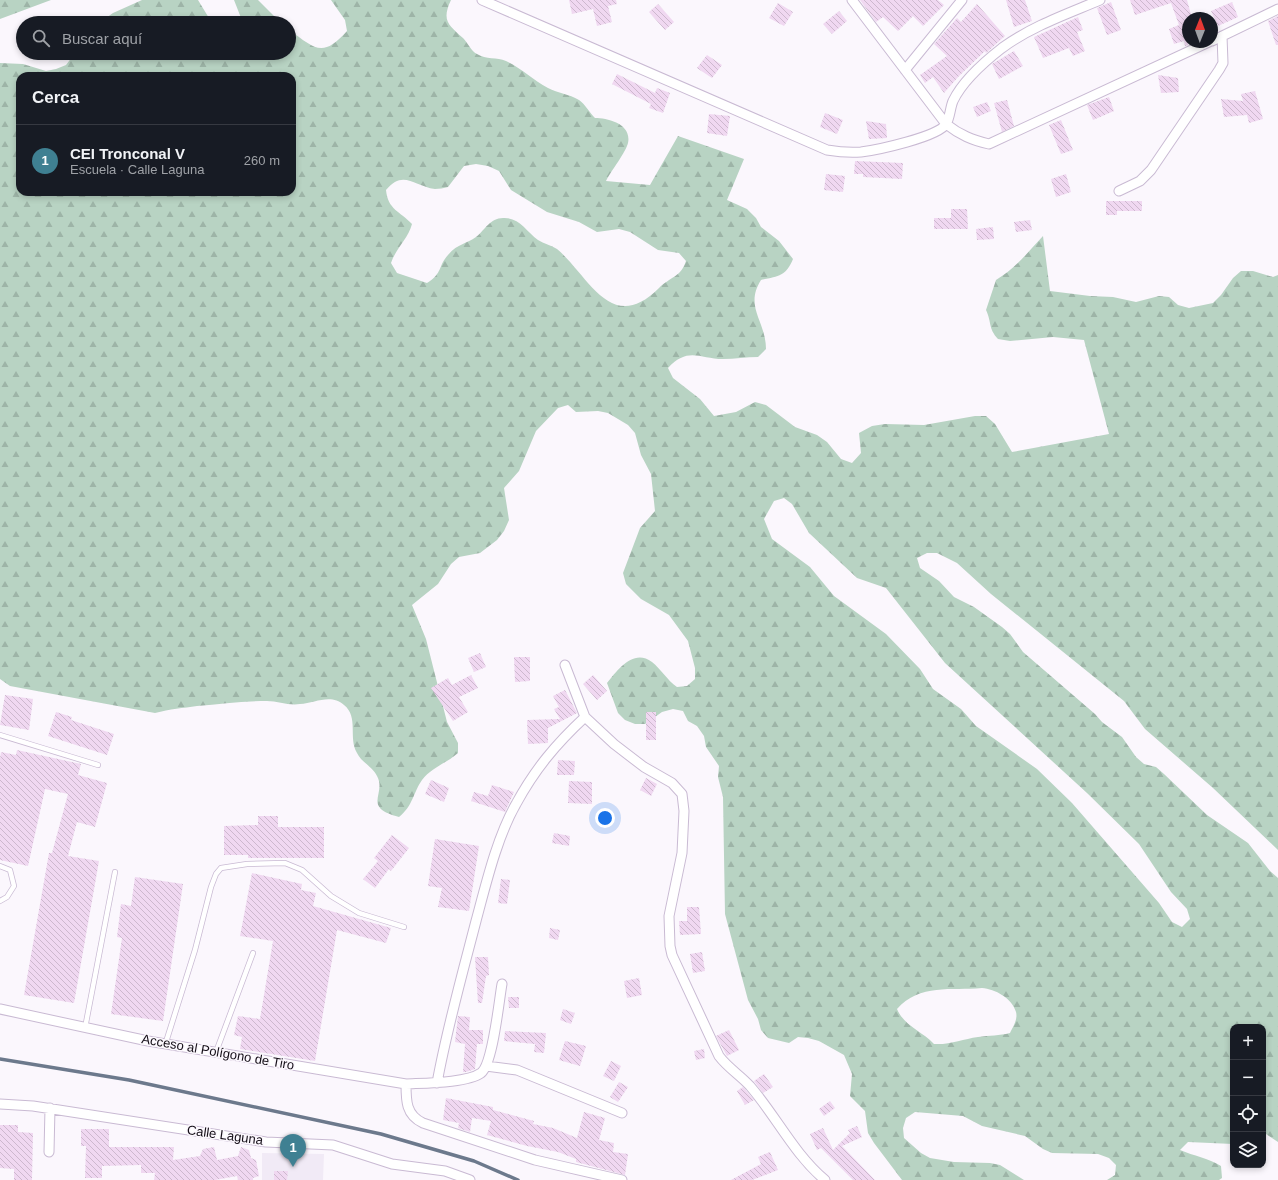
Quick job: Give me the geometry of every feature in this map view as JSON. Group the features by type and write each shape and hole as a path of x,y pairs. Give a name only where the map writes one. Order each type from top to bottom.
{"street":[{"path":"482,0 828,150 843,153 862,152 927,137 938,132 946,124 953,100 972,74 1003,48 1040,25 1100,0"},
{"path":"852,0 946,124 955,132 969,139 989,144 1196,48"},
{"path":"904,70 958,2"},
{"path":"1218,38 1278,9"},
{"path":"1119,191 1140,181 1151,170 1219,70 1223,63 1222,36"},
{"path":"565,665 585,717 614,744 644,767 672,783 682,794 684,811 682,853 668,926 672,955 719,1056 726,1066 749,1085 791,1142 825,1180"},
{"path":"436,1083 451,1017 474,929 488,877 502,836 515,805 539,767 560,741 585,717"},
{"path":"502,984 495,1029 486,1066 517,1070 622,1113"},
{"name":"Acceso al Polígono de Tiro","path":"0,1009 85,1028 406,1084 436,1083 475,1076 482,1073 486,1066"},
{"path":"406,1084 408,1110 414,1118 423,1124 535,1160 622,1180"},
{"name":"Calle Laguna","path":"0,1104 50,1108 266,1142 333,1145 392,1164 445,1171 470,1180"},
{"path":"49,1152 50,1108"}],"lane":[{"path":"0,735 98,765"},
{"path":"166,1042 195,950 211,887 216,874 221,868 247,864 285,863 302,870 331,896 359,913 404,927"},
{"path":"0,866 10,870 14,886 7,898 0,901"},
{"path":"85,1028 115,872"},
{"path":"216,1052 253,953"}],"shaded area":[{"path":"262,1153 324,1154 323,1180 262,1180"}],"green space":[{"path":"0,0 51,0 0,19"},
{"path":"142,0 198,0 208,16 109,16"},
{"path":"234,0 258,0 274,16 240,16"},
{"path":"331,0 451,0 447,13 448,22 475,53 480,56 506,61 548,88 579,100 595,118 606,119 618,123 623,127 628,136 628,143 606,181 650,185 678,136 744,159 727,200 747,209 756,218 761,227 779,241 793,259 785,272 777,276 761,280 756,290 755,306 763,330 766,349 758,357 723,359 688,355 675,361 668,368 673,378 700,399 714,416 736,412 755,402 766,405 795,427 817,435 827,442 841,459 852,463 861,453 859,433 872,426 885,424 924,425 975,416 986,416 995,424 1012,452 1109,434 1084,340 1053,337 1010,341 998,339 991,328 986,310 996,280 1003,276 1027,254 1043,236 1050,291 1113,297 1136,302 1159,296 1169,297 1178,305 1189,308 1213,303 1221,295 1233,278 1241,271 1253,271 1273,277 1278,275 1278,850 1213,788 1145,729 1124,701 991,594 957,563 937,553 927,553 917,558 920,568 939,581 954,597 974,607 1010,634 1023,652 1095,714 1102,722 1122,737 1136,757 1144,764 1156,767 1207,815 1248,843 1270,871 1278,878 1278,1142 1266,1134 1266,1024 1230,1024 1230,1144 1188,1142 1180,1150 1221,1166 1222,1178 1219,1180 1107,1180 1115,1175 1116,1165 1109,1158 1098,1154 1052,1153 1043,1149 1025,1136 982,1126 963,1116 915,1112 906,1118 903,1128 904,1138 921,1153 930,1158 954,1162 990,1163 1000,1165 1024,1180 902,1180 868,1133 865,1111 850,1096 852,1074 844,1055 819,1041 808,1038 798,1037 789,1043 768,1038 761,1030 758,1019 748,1000 725,914 723,797 718,777 719,766 706,747 704,736 697,726 688,721 683,711 673,709 662,712 645,724 635,724 625,720 618,713 607,683 627,662 639,657 645,658 652,662 677,687 687,686 695,679 695,668 688,641 669,615 641,599 626,584 623,573 640,528 655,511 651,474 641,455 635,433 628,425 608,413 598,411 576,412 568,405 558,408 536,431 519,471 504,488 509,520 504,531 497,540 480,553 459,557 451,564 438,584 412,605 426,639 447,722 458,743 458,753 435,768 422,780 410,804 404,813 399,817 381,809 378,804 379,783 377,776 357,753 353,741 351,715 339,701 328,699 296,704 267,701 241,702 197,706 155,713 10,686 0,679 0,63 23,64 46,71 66,65 70,60 296,60 296,35 312,46 318,48 325,48 338,40 347,31 345,20","holes":["476,164 488,166 499,171 511,190 547,212 579,222 597,232 619,229 630,232 658,250 679,253 686,261 684,266 678,274 642,301 627,306 614,304 602,297 569,260 557,249 538,240 518,222 509,218 503,218 491,222 476,237 452,251 445,259 436,276 427,283 397,273 391,263 408,234 412,224 395,210 389,202 386,190 392,184 403,180 409,180 435,189 448,187 464,166","784,498 792,504 809,533 857,578 886,588 945,663 1087,793 1139,844 1171,892 1187,909 1190,919 1182,927 1172,922 1159,903 1072,803 1037,769 976,726 961,709 933,689 920,669 886,634 834,596 810,567 772,539 764,519 774,501","948,989 987,989 1002,995 1011,1002 1014,1007 1016,1017 1010,1033 978,1037 946,1044 934,1044 904,1020 897,1009 916,995 926,992"]}],"building":[{"path":"569,0 616,0 617,4 608,6 612,22 597,26 593,9 572,14"},
{"path":"860,0 938,0 944,5 923,26 913,16 898,31 883,17 876,22"},
{"path":"1006,0 1025,0 1032,21 1014,27"},
{"path":"1130,0 1187,0 1190,12 1182,12 1182,42 1174,44 1169,29 1179,25 1171,3 1135,15"},
{"path":"1111,2 1121,30 1107,35 1097,8"},
{"path":"1232,2 1238,17 1218,26 1218,12 1211,11"},
{"path":"778,3 793,12 784,26 769,18"},
{"path":"658,4 674,22 665,30 649,12"},
{"path":"977,4 1005,36 986,53 985,51 944,93 933,77 925,83 920,75 947,56 934,44 957,18 961,22"},
{"path":"839,11 847,21 832,34 823,24"},
{"path":"1278,16 1278,45 1276,45 1268,21"},
{"path":"1078,17 1083,30 1077,32 1085,51 1073,56 1069,48 1043,58 1034,37"},
{"path":"1014,51 1023,66 999,79 992,64"},
{"path":"707,55 722,65 712,78 697,68"},
{"path":"617,74 655,93 657,88 670,93 663,113 649,108 651,104 612,84"},
{"path":"1158,75 1178,78 1179,92 1161,93"},
{"path":"1255,91 1263,119 1249,123 1247,115 1224,117 1221,99 1243,101 1241,94"},
{"path":"1109,97 1114,111 1093,120 1087,105"},
{"path":"1007,100 1014,126 1002,132 994,103"},
{"path":"987,102 991,111 977,117 973,107"},
{"path":"825,113 843,120 837,134 820,127"},
{"path":"709,114 730,116 727,136 707,133"},
{"path":"1061,120 1073,150 1061,154 1049,125"},
{"path":"866,121 886,124 887,138 869,139"},
{"path":"855,161 903,163 902,179 863,177 863,174 854,174"},
{"path":"826,174 845,176 843,192 824,190"},
{"path":"1066,174 1071,192 1056,197 1051,179"},
{"path":"1106,201 1142,201 1142,211 1117,211 1117,215 1106,215"},
{"path":"951,209 967,209 968,229 934,229 934,218 951,218"},
{"path":"1030,220 1032,230 1016,232 1014,222"},
{"path":"993,227 994,239 977,240 976,229"},
{"path":"480,653 486,667 474,672 468,658"},
{"path":"514,657 530,657 530,681 515,682"},
{"path":"471,675 478,688 459,697 468,712 453,721 431,688 448,678 452,685"},
{"path":"593,675 607,691 597,700 583,684"},
{"path":"565,690 577,713 548,728 548,743 528,744 527,720 560,719 554,709 559,707 553,696"},
{"path":"5,695 33,699 29,730 0,725"},
{"path":"56,712 72,717 71,720 114,734 107,755 48,736"},
{"path":"646,712 656,712 656,740 646,740"},
{"path":"17,750 81,764 78,775 107,783 95,827 77,822 68,856 99,861 74,1003 24,995 49,853 52,853 68,794 45,789 28,866 0,860 0,758 1,752 16,755"},
{"path":"558,760 575,761 574,775 557,775"},
{"path":"646,778 657,784 651,796 640,790"},
{"path":"431,780 449,788 444,802 425,794"},
{"path":"569,781 592,782 592,804 568,803"},
{"path":"492,785 514,792 505,812 471,801 474,792 488,796"},
{"path":"258,816 278,816 278,827 324,827 324,858 248,858 248,855 224,855 224,826 258,825"},
{"path":"554,833 570,836 569,846 552,843"},
{"path":"392,835 409,848 391,871 389,869 375,888 363,879 378,861 374,858"},
{"path":"435,839 479,846 469,911 438,907 442,888 428,886"},
{"path":"252,873 302,884 301,890 316,893 313,906 391,928 386,943 337,930 315,1061 240,1049 242,1037 234,1035 238,1016 260,1019 273,941 240,936"},
{"path":"135,877 183,884 163,1021 111,1014 122,938 117,937 121,904 131,906"},
{"path":"501,879 510,880 507,904 498,903"},
{"path":"687,907 699,907 701,934 680,935 679,921 687,921"},
{"path":"550,928 560,930 558,940 549,938"},
{"path":"702,952 705,971 693,973 690,954"},
{"path":"475,957 488,957 489,975 486,976 482,1003 478,1003"},
{"path":"639,978 642,995 627,998 624,981"},
{"path":"508,997 519,997 519,1008 509,1008"},
{"path":"563,1009 575,1013 571,1024 560,1020"},
{"path":"458,1016 470,1017 469,1030 483,1030 483,1044 477,1044 475,1069 466,1072 463,1072 465,1044 455,1042"},
{"path":"729,1030 739,1050 727,1056 716,1036"},
{"path":"505,1031 546,1033 544,1053 534,1052 535,1044 504,1041"},
{"path":"565,1041 586,1046 580,1066 559,1060"},
{"path":"704,1049 705,1058 696,1060 694,1051"},
{"path":"611,1061 621,1066 614,1081 603,1076"},
{"path":"764,1074 773,1087 763,1093 754,1081"},
{"path":"619,1082 628,1087 618,1102 610,1097"},
{"path":"743,1087 754,1100 745,1105 737,1091"},
{"path":"446,1098 493,1107 493,1110 534,1121 533,1124 553,1128 577,1138 584,1112 605,1118 599,1140 614,1143 613,1152 628,1154 625,1175 576,1162 576,1159 558,1152 527,1146 487,1135 491,1121 472,1118 470,1132 458,1128 459,1123 443,1120"},
{"path":"830,1101 835,1108 824,1116 819,1109"},
{"path":"0,1125 18,1125 18,1132 33,1133 32,1180 14,1180 14,1169 0,1168"},
{"path":"857,1126 862,1137 842,1146 875,1180 853,1180 821,1148 817,1150 810,1134 823,1128 833,1150 850,1133 848,1130"},
{"path":"81,1129 109,1129 109,1147 174,1147 173,1160 200,1156 203,1149 214,1147 217,1160 238,1156 241,1147 249,1150 251,1158 256,1160 259,1176 253,1178 253,1180 238,1180 237,1176 215,1180 154,1180 155,1173 141,1173 141,1165 102,1166 102,1178 85,1178 86,1146 81,1146"},
{"path":"770,1152 778,1170 752,1180 731,1180 761,1164 758,1157"},
{"path":"274,1171 288,1171 287,1180 274,1180"}],"waterway":[{"path":"0,1059 129,1080 381,1134 474,1161 518,1180"}],"place":[{"name":"CEI Tronconal V","path":"293,1167"}]}
